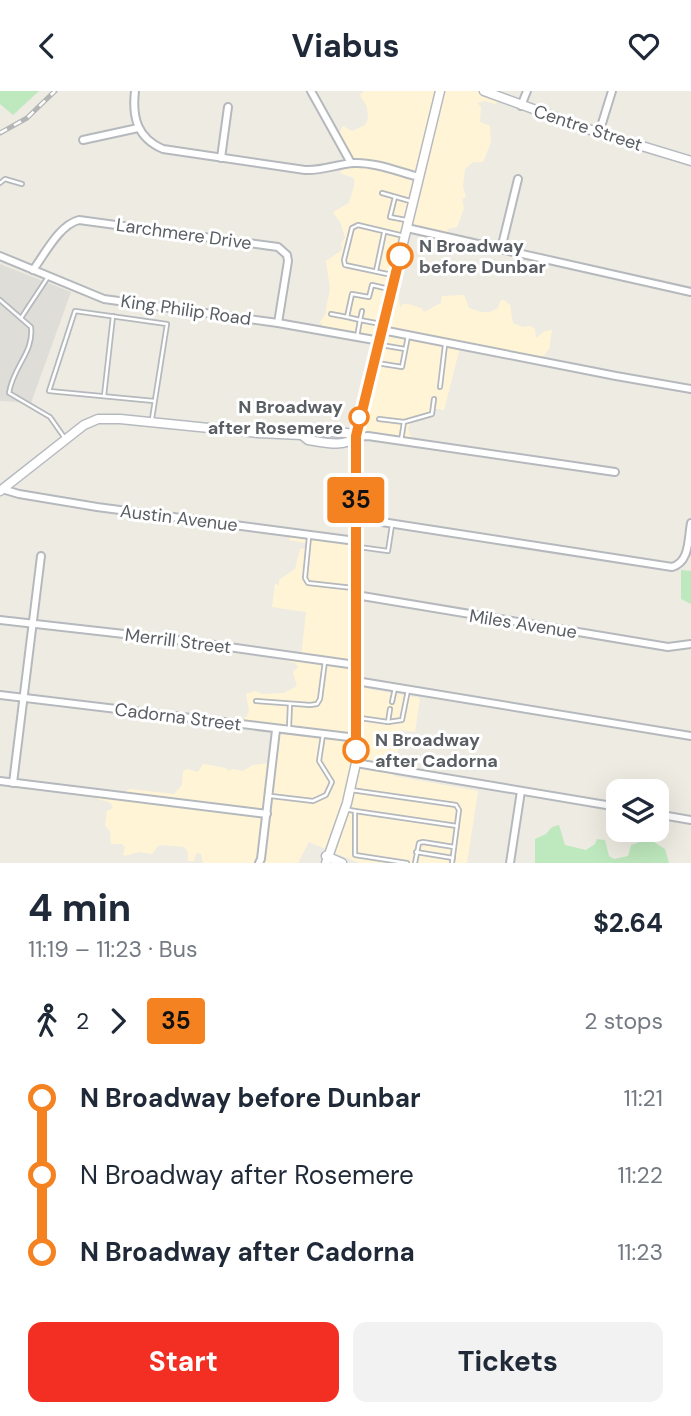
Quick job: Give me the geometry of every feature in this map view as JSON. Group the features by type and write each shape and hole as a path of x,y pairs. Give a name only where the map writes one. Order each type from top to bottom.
{"main road":[{"path":"326,859 351,790 356,764 356,436 440,91"},
{"name":"Centre Street","path":"487,92 599,133 691,161"},
{"path":"1,489 65,439 98,419 302,435 312,431 356,436"},
{"path":"318,863 326,859 342,863"}],"street":[{"path":"135,91 134,109 138,128 155,146 163,149 305,170 324,170 351,163 364,163 419,177"},
{"path":"311,91 351,163"},
{"path":"521,106 527,91"},
{"path":"599,133 612,91"},
{"path":"221,158 228,107"},
{"path":"83,140 138,128"},
{"path":"501,249 518,179"},
{"name":"Larchmere Drive","path":"33,270 64,229 79,220 278,247 287,255 288,261 278,323"},
{"path":"407,228 691,292"},
{"name":"King Philip Road","path":"0,256 109,300 278,323 379,343"},
{"path":"383,327 408,335 691,389"},
{"path":"356,436 615,472"},
{"name":"Austin Avenue","path":"1,489 105,508 309,535 356,544"},
{"path":"356,518 672,566 679,565 684,560 691,523"},
{"path":"13,783 41,556"},
{"name":"Miles Avenue","path":"356,592 668,647 691,644"},
{"name":"Merrill Street","path":"0,620 186,641 356,665"},
{"path":"356,681 691,736"},
{"name":"Cadorna Street","path":"0,695 356,738"},
{"path":"259,863 276,730"},
{"path":"356,764 606,805"},
{"path":"0,781 267,814"},
{"path":"510,863 521,791"},
{"path":"669,816 691,820"}],"lane":[{"path":"0,183 5,179 22,184"},
{"path":"382,194 413,201"},
{"path":"395,197 390,216 407,228"},
{"path":"396,276 345,265 344,260 352,228 358,225 385,232 407,228"},
{"path":"376,271 385,232"},
{"path":"21,318 48,276"},
{"path":"347,317 352,294 367,299 372,285 392,290"},
{"path":"0,300 31,327 33,341 11,379 9,393 50,417 65,439"},
{"path":"354,318 356,310"},
{"path":"152,422 167,324 75,311 49,391 154,401"},
{"path":"357,337 362,311"},
{"path":"367,321 369,313"},
{"path":"331,314 383,327"},
{"path":"104,397 113,316"},
{"path":"374,362 402,367 408,335"},
{"path":"440,387 446,342"},
{"path":"379,343 405,349"},
{"path":"379,419 404,422 432,414 434,399"},
{"path":"401,441 404,422"},
{"path":"356,544 388,551 392,523"},
{"path":"309,535 305,578 308,583 356,592"},
{"path":"256,701 317,704 326,660"},
{"path":"392,702 395,687"},
{"path":"356,717 388,722 404,719 409,689"},
{"path":"288,731 290,704"},
{"path":"388,722 390,709"},
{"path":"269,796 313,801 326,795 332,782 320,761 323,735"},
{"path":"351,790 456,805 459,810 452,863"},
{"path":"345,809 457,826"},
{"path":"355,811 355,855 407,863"},
{"path":"415,863 419,843 454,847"},
{"path":"416,852 453,858"}],"shaded area":[{"path":"364,91 487,91 498,99 496,104 485,101 477,103 481,107 480,122 490,126 491,142 483,162 473,162 465,169 463,187 466,197 462,199 464,208 457,227 447,229 449,233 466,240 462,244 407,232 393,291 398,290 400,308 403,304 408,304 421,308 424,312 441,303 442,296 464,295 469,308 490,312 498,308 500,301 504,300 510,305 513,323 522,327 531,326 535,329 536,338 545,331 552,330 549,349 540,360 460,347 444,410 432,408 430,415 416,418 410,424 410,436 417,440 414,446 358,437 381,342 327,333 320,322 325,315 330,289 326,261 342,250 341,243 345,238 341,224 333,212 349,203 354,186 354,178 340,173 348,162 336,139 343,126 352,131 365,125 368,119 367,107 360,95"},
{"path":"0,264 71,292 31,403 0,401"},
{"path":"291,535 354,543 357,684 368,689 420,698 415,732 401,730 394,776 478,791 467,863 359,863 309,842 298,863 203,863 201,854 198,853 194,861 188,861 188,852 184,847 162,845 152,854 139,852 125,856 125,847 122,844 111,844 110,831 105,826 107,811 113,808 109,802 97,799 99,795 119,794 130,789 174,794 182,785 183,771 187,769 198,772 203,764 226,768 228,771 243,771 253,765 269,763 272,766 277,732 241,727 239,722 247,716 249,710 246,694 255,691 262,694 284,693 297,686 293,672 298,667 295,663 284,660 285,656 301,657 306,612 272,607 275,584 279,585 279,580 295,569 300,549 308,548 305,543 289,540"}],"green space":[{"path":"0,91 39,91 13,115 0,104"},
{"path":"681,570 691,571 691,604 681,599"},
{"path":"559,825 565,845 586,850 595,844 597,839 605,840 609,856 614,859 628,856 631,845 654,842 665,849 669,863 535,863 535,839 546,834 552,827"}],"railway":[{"path":"0,133 27,118 55,91"}],"bus line":[{"name":"35","path":"356,750 356,436 400,256"}],"place":[{"name":"N Broadway before Dunbar","path":"400,256"},
{"name":"N Broadway after Rosemere","path":"359,417"},
{"name":"N Broadway after Cadorna","path":"356,750"}]}
